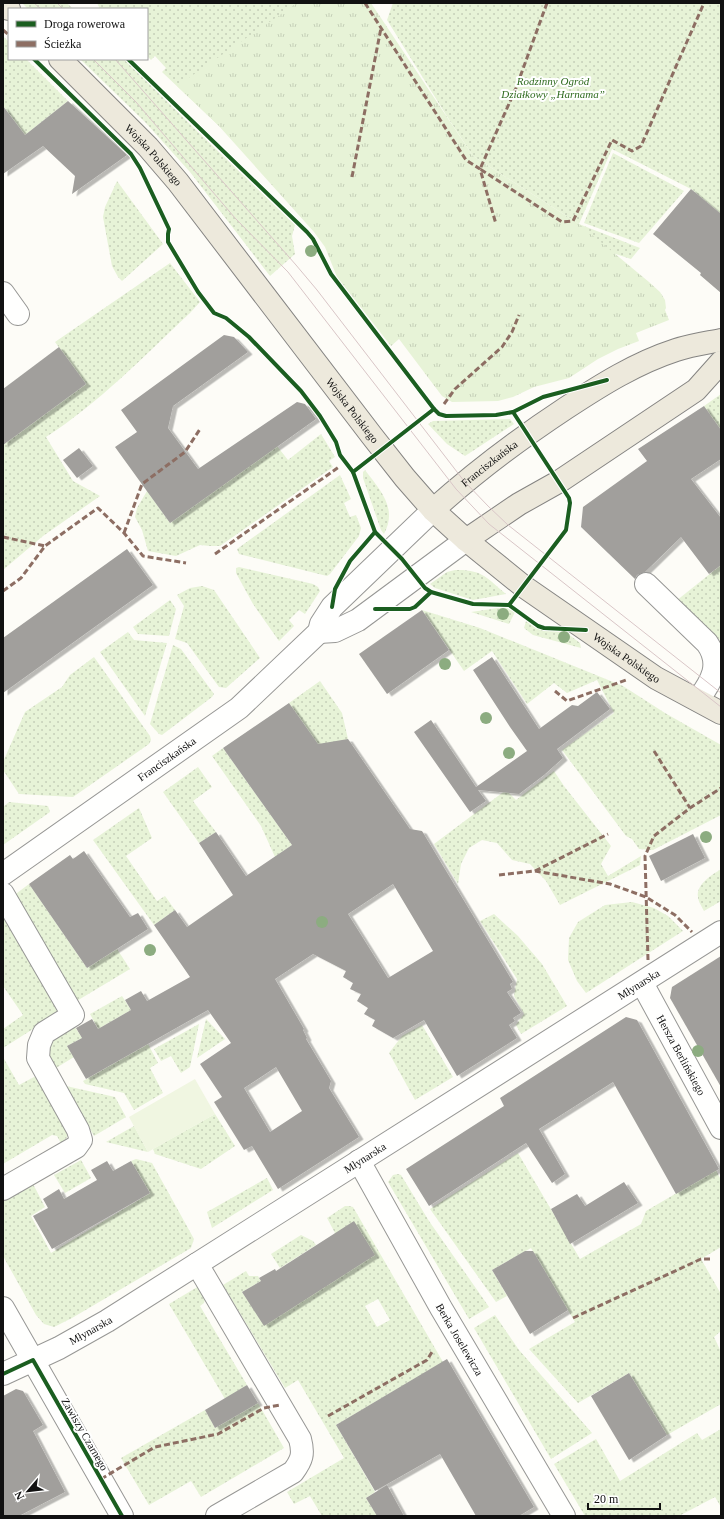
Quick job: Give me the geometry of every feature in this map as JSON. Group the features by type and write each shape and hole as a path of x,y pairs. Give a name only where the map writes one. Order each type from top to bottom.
{"main road":[{"name":"Wojska Polskiego","path":"61,60 148,147 178,182 372,436 405,478 433,510 466,540 523,586 656,678 721,713"},
{"name":"Franciszkańska","path":"433,510 464,481 510,445 607,380 675,350 721,340"},
{"path":"466,540 499,517 587,463 696,390 721,362"}],"street":[{"path":"3,293 18,314"},
{"name":"Franciszkańska","path":"3,874 239,708 319,632 321,624 332,608 433,510"},
{"path":"319,632 335,631 358,620 466,540"},
{"path":"646,584 707,643 712,651 715,660 712,675 709,683 698,700"},
{"path":"3,894 73,1015 44,1033 38,1045 38,1058 78,1130 81,1140 76,1147 3,1189"},
{"name":"Młynarska","path":"3,1374 59,1348 100,1325 721,932"},
{"name":"Hersza Berlińskiego","path":"642,982 721,1128"},
{"name":"Berka Joselewicza","path":"359,1161 440,1308 564,1516"},
{"path":"197,1264 300,1439 302,1454 299,1464 293,1472 217,1516"},
{"name":"Zawiszy Czarnego","path":"3,1308 122,1516"}],"green space":[{"path":"22,3 67,3 72,8 27,8"},
{"path":"97,3 357,3 462,164 579,224 640,248 631,259 218,125 162,72 166,68 155,56 151,60 148,57 148,8 100,8"},
{"path":"297,3 371,3 473,156 579,224 649,282 660,292 665,300 665,310 669,320 636,333 639,341 598,359 569,378 534,387 513,397 498,401 452,402 442,396 399,339 391,346 337,277 325,247 314,232 218,125 177,86"},
{"name":"Rodzinny Ogród Działkowy „Harnama”","path":"393,3 721,3 721,214 691,189 612,149 579,224 473,156 387,20"},
{"path":"3,36 8,41 8,60 27,60 68,101 25,135 3,106"},
{"path":"81,60 125,60 295,225 292,236 295,254 270,276 190,172 145,122"},
{"path":"613,153 684,191 639,243 584,223"},
{"path":"117,181 163,244 122,281 112,266 103,217 105,207"},
{"path":"170,263 200,302 156,346 103,394 66,424 46,437 73,481 100,496 43,536 3,570 3,445 86,384 55,342"},
{"path":"721,394 721,430 704,406"},
{"path":"510,419 514,424 465,456 447,444 428,424 433,421"},
{"path":"321,434 335,457 329,461 333,467 220,546 200,545 176,556 148,551 142,530 135,517 137,508 147,491 170,523 277,446 288,460"},
{"path":"365,470 381,492 388,508 388,525 384,534 381,530 363,478 363,472"},
{"path":"340,475 351,499 344,503 350,517 356,515 361,528 359,536 330,574 327,576 239,554 237,549"},
{"path":"721,565 721,641 676,601"},
{"path":"239,567 313,584 318,587 320,591 305,614 299,610 289,620 294,626 279,641 253,604 236,573 236,568"},
{"path":"455,570 472,571 478,573 489,579 506,594 473,600 435,588 430,584 447,572"},
{"path":"202,586 214,590 260,658 226,688 219,687 187,643 175,639 184,606 177,595 190,588"},
{"path":"170,600 176,609 169,636 138,634 133,627"},
{"path":"505,607 515,612 509,624 471,612"},
{"path":"422,610 480,628 623,686 665,713 721,745 721,815 653,850 639,849 632,839 626,836 562,750 614,713 597,680 567,693 554,683 527,704 492,651 464,671"},
{"path":"526,621 543,629 553,631 563,630 580,643 581,648 533,635 524,628"},
{"path":"128,632 134,640 167,643 145,716 100,652"},
{"path":"173,645 181,649 214,694 162,735 159,734 150,724"},
{"path":"94,657 150,736 151,740 149,744 73,797 19,794 3,770 3,762 25,712 62,687 70,675"},
{"path":"320,681 342,713 348,739 321,749 289,703"},
{"path":"223,748 292,845 275,857 261,826 212,756"},
{"path":"198,767 212,787 193,801 216,832 199,843 163,792"},
{"path":"554,771 611,846 601,864 608,876 641,856 640,865 560,905 546,881 530,864 512,860 497,843 482,840 469,848 461,864 458,884 434,844 506,790 516,800"},
{"path":"9,802 48,806 50,812 3,845 3,807"},
{"path":"139,808 152,838 126,856 157,901 165,896 175,910 154,925 93,840"},
{"path":"721,869 721,901 704,911 698,899 699,888 705,880"},
{"path":"29,884 87,968 117,949 130,969 75,1002 13,896"},
{"path":"632,902 654,908 668,916 683,931 586,993 577,981 568,960 569,938 578,922 605,905"},
{"path":"3,913 60,1012 3,1048 3,1029 23,1015 3,986"},
{"path":"494,914 518,936 542,964 567,1006 521,1034 516,1025 524,1014 514,996 517,979 480,921"},
{"path":"122,996 131,1010 98,1029 90,1014"},
{"path":"206,1019 225,1039 197,1058"},
{"path":"73,1024 82,1038 67,1046 74,1057 56,1068 48,1053 53,1036"},
{"path":"199,1024 190,1067 181,1073 171,1056 161,1061 154,1049"},
{"path":"422,1025 453,1077 415,1100 389,1053 402,1036"},
{"path":"148,1044 158,1063 150,1068 163,1093 134,1110 124,1093 85,1084 83,1081"},
{"path":"3,1057 19,1085 34,1077 39,1078 67,1129 67,1137 62,1145 57,1136 52,1135 3,1164"},
{"path":"195,1079 215,1114 148,1152 129,1117"},
{"path":"66,1086 115,1097 126,1117 94,1136"},
{"path":"215,1114 235,1146 201,1169 155,1154 153,1149"},
{"path":"134,1126 148,1152 106,1142"},
{"path":"518,1153 580,1259 641,1224 646,1211 716,1170 721,1180 721,1247 701,1259 721,1294 721,1331 714,1337 721,1352 721,1404 667,1435 629,1373 578,1403 529,1349 575,1322 531,1248 492,1270 507,1296 496,1302 430,1209"},
{"path":"136,1159 152,1163 194,1239 191,1248 72,1318 54,1327 44,1324 36,1315 3,1256 3,1201 33,1184 45,1207 31,1216 51,1253 150,1193 131,1161"},
{"path":"81,1160 91,1178 65,1193 54,1175"},
{"path":"393,1175 401,1175 429,1221 489,1307 469,1319 388,1182"},
{"path":"267,1178 273,1190 212,1228 207,1212"},
{"path":"345,1206 353,1207 443,1362 336,1425 375,1492 366,1498 377,1516 322,1516 310,1496 294,1504 287,1492 344,1458 298,1380 285,1388 223,1285 246,1271 249,1276 258,1276 261,1281 242,1292 264,1325 335,1233 327,1218","holes":["378,1299 390,1320 377,1327 365,1306"]},
{"path":"301,1235 313,1241 316,1245 280,1268 271,1254"},
{"path":"199,1286 206,1296 204,1303 200,1306 247,1385 225,1399 169,1304"},
{"path":"495,1315 519,1350 592,1433 551,1459 474,1328"},
{"path":"258,1403 284,1448 201,1497 191,1481 149,1505 121,1458 205,1410 215,1428"},
{"path":"721,1429 721,1507 715,1497 679,1516 585,1516 554,1464 596,1439 620,1481 697,1433 702,1440"}],"building":[{"path":"68,101 127,155 72,194 75,176 43,146 3,174 3,106 25,135"},
{"path":"691,189 721,214 721,293 700,275 701,273 653,234"},
{"path":"224,335 234,337 248,352 173,406 168,428 198,469 297,402 305,404 316,419 170,523 115,447 137,432 121,410"},
{"path":"59,347 86,384 3,445 3,389"},
{"path":"704,406 721,430 721,459 691,479 721,518 721,565 709,574 681,537 645,572 637,575 635,579 581,527 583,507 647,461 638,449"},
{"path":"79,448 93,466 77,478 63,460"},
{"path":"127,549 153,585 3,693 3,638"},
{"path":"422,610 449,650 387,694 359,654"},
{"path":"492,657 539,729 572,705 578,706 597,692 610,709 557,749 563,758 519,794 478,790 486,801 470,812 414,732 431,720 476,787 527,751 473,670"},
{"path":"289,703 318,744 348,739 410,829 422,831 513,982 510,984 512,989 507,992 521,1013 513,1018 515,1021 509,1025 517,1038 457,1076 424,1020 393,1038 372,1026 375,1020 364,1014 368,1008 357,1001 361,994 350,989 353,983 343,977 346,971 313,954 275,979 304,1029 306,1039 331,1081 329,1088 359,1137 278,1189 252,1146 244,1150 214,1102 222,1097 200,1064 231,1043 208,1010 86,1079 67,1046 82,1038 76,1028 92,1019 98,1029 131,1010 125,1000 141,991 147,1001 190,977 154,925 175,910 187,927 233,895 199,843 216,832 246,876 292,845 223,748","holes":["393,884 433,951 388,978 348,914","276,1067 302,1111 270,1132 244,1088"]},
{"path":"693,834 705,858 661,881 649,856"},
{"path":"84,851 130,917 138,913 148,929 87,968 29,884 70,855 73,859"},
{"path":"721,956 721,1087 670,998 672,987"},
{"path":"626,1017 637,1020 719,1169 676,1194 613,1082 539,1129 565,1174 552,1183 526,1143 429,1206 406,1169 504,1106 500,1098"},
{"path":"107,1161 113,1171 131,1161 150,1193 52,1249 33,1216 48,1208 43,1199 59,1189 64,1199 97,1180 91,1170"},
{"path":"624,1182 638,1203 570,1244 551,1209 577,1194 585,1206"},
{"path":"354,1221 375,1255 264,1326 242,1292 261,1281 259,1278 275,1269 276,1271"},
{"path":"525,1251 533,1251 568,1310 530,1334 492,1270"},
{"path":"447,1359 534,1507 519,1516 476,1516 440,1454 375,1491 336,1425"},
{"path":"629,1373 667,1435 629,1460 591,1396"},
{"path":"247,1385 258,1403 215,1428 205,1410"},
{"path":"16,1389 23,1391 43,1425 33,1431 65,1492 19,1516 3,1516 3,1396"},
{"path":"387,1485 404,1516 377,1516 366,1498"}],"tram line":[{"path":"34,3 40,8"},
{"path":"57,3 62,8"},
{"path":"94,60 136,102 235,218 288,272 456,489 489,524 721,707"},
{"path":"116,60 317,290 464,481 508,525 721,693"}],"marked path":[{"path":"365,3 466,160 480,169 496,224"},
{"path":"547,3 516,88 480,169 562,222 573,221 612,140 632,151 641,146 704,3"},
{"path":"352,177 381,28"},
{"path":"3,30 8,34"},
{"path":"444,404 455,389 502,347 512,332 519,315"},
{"path":"124,533 142,484 185,452 200,429"},
{"path":"215,554 339,467"},
{"path":"3,591 21,578 45,546 98,508 124,533 143,556 186,563"},
{"path":"3,537 45,546"},
{"path":"555,691 567,701 626,680"},
{"path":"654,751 690,808"},
{"path":"648,960 645,856 654,836 690,808 721,788"},
{"path":"535,871 608,834"},
{"path":"499,875 535,871 610,884 646,897 675,915 692,932"},
{"path":"573,1318 701,1259 710,1259"},
{"path":"328,1416 427,1360 432,1352"},
{"path":"101,1479 155,1447 218,1434 264,1408 280,1405"}],"cycle path":[{"path":"35,60 131,154 140,168 169,229 168,242 198,292 214,313 226,318 249,337 301,391 320,416 336,442 340,455 353,472"},
{"path":"129,60 307,232 313,239 331,274 434,409"},
{"path":"513,412 543,397 607,380"},
{"path":"434,409 439,414 446,416 496,415 513,412 569,498 570,503 566,530 509,605 473,604 431,592 425,588 402,559 375,532 353,472 434,409"},
{"path":"332,607 335,589 350,561 375,532"},
{"path":"375,609 410,609 415,607 431,592"},
{"path":"509,605 538,626 544,628 586,630"},
{"path":"3,1374 33,1360 122,1516"}]}
